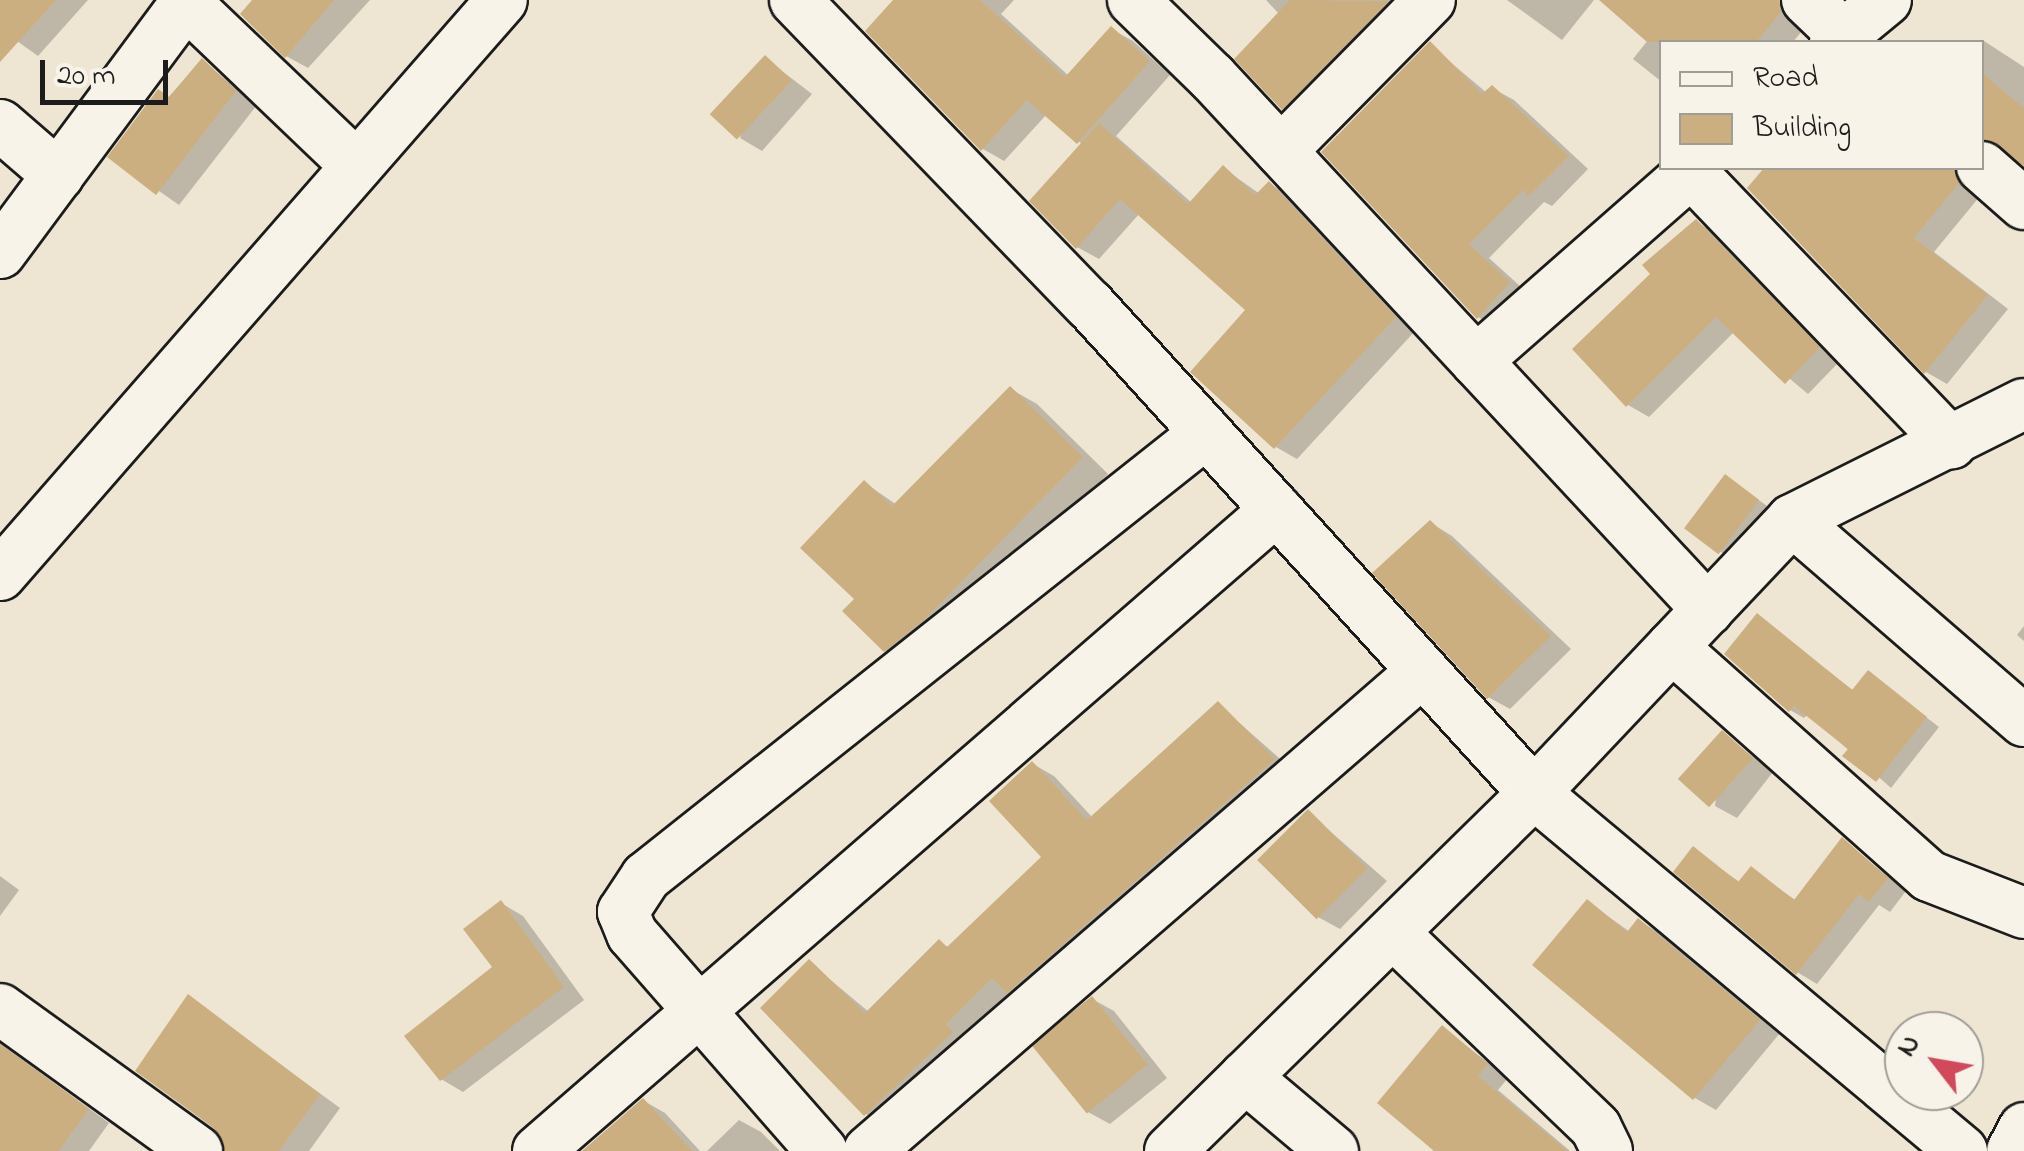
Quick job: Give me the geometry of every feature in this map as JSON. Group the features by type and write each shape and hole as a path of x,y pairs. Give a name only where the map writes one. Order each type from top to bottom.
{"street":[{"path":"795,0 1206,433 1534,793 1962,1151"},
{"path":"1133,0 1281,151 1708,610"},
{"path":"1281,151 1430,0"},
{"path":"1807,0 1843,40 1886,0"},
{"path":"0,253 185,1 357,166"},
{"path":"0,575 357,166 488,5"},
{"path":"0,125 58,175"},
{"path":"1984,169 2024,204"},
{"path":"1170,1151 1534,793 1792,520 1997,431 1694,170 1476,361"},
{"path":"822,1151 632,934 623,912 646,877 1206,433"},
{"path":"538,1151 1276,510"},
{"path":"1792,520 2024,720"},
{"path":"1672,648 1930,876 2024,913"},
{"path":"869,1151 1423,671"},
{"path":"1392,933 1596,1128 1607,1151"},
{"path":"0,1009 198,1151"},
{"path":"1245,1077 1334,1151"},
{"path":"2012,1151 2024,1128"}],"building":[{"path":"0,0 56,0 0,62"},
{"path":"252,0 334,0 285,58 240,14"},
{"path":"893,0 980,0 1065,77 1111,26 1150,61 1077,144 1027,100 981,151 865,31"},
{"path":"1290,0 1389,1 1282,110 1234,59"},
{"path":"1599,0 1779,0 1781,12 1758,40 1647,42"},
{"path":"1430,41 1482,94 1492,85 1569,156 1529,196 1523,190 1469,244 1510,282 1477,319 1321,152"},
{"path":"765,55 792,80 737,139 710,114"},
{"path":"202,58 236,91 156,195 107,157 158,89 169,97"},
{"path":"1984,75 2024,108 2024,166 1984,140"},
{"path":"1099,123 1188,204 1223,165 1255,195 1269,181 1396,317 1274,449 1190,372 1245,310 1120,199 1076,249 1029,201"},
{"path":"1762,170 1955,170 1959,183 1914,238 1988,295 1924,374 1747,188"},
{"path":"1696,219 1820,347 1785,384 1716,317 1626,407 1572,349 1650,274 1642,265"},
{"path":"1010,386 1083,457 926,618 884,652 842,611 854,599 800,548 864,480 892,506"},
{"path":"1725,474 1759,500 1718,554 1684,528"},
{"path":"1430,520 1551,636 1487,699 1372,573"},
{"path":"1757,613 1852,690 1868,670 1927,717 1876,782 1842,756 1848,749 1794,706 1789,712 1724,654"},
{"path":"1218,701 1275,759 1007,993 992,978 946,1024 953,1032 864,1116 760,1008 809,959 865,1013 939,939 947,947 1041,857 989,801 1032,761 1087,820"},
{"path":"1722,730 1753,758 1709,807 1678,779"},
{"path":"1308,809 1367,868 1316,919 1257,860"},
{"path":"1842,837 1888,878 1869,902 1859,894 1796,975 1673,872 1693,846 1738,882 1751,866 1794,900"},
{"path":"1587,899 1627,932 1638,918 1760,1020 1693,1100 1532,965"},
{"path":"501,900 564,987 440,1081 404,1036 492,967 463,929"},
{"path":"188,994 320,1094 279,1151 225,1151 214,1128 135,1071"},
{"path":"1092,996 1147,1064 1087,1113 1031,1045"},
{"path":"1442,1025 1488,1064 1478,1076 1567,1151 1434,1151 1377,1103"},
{"path":"0,1044 89,1109 59,1151 0,1151"},
{"path":"643,1098 692,1151 582,1151"}]}
